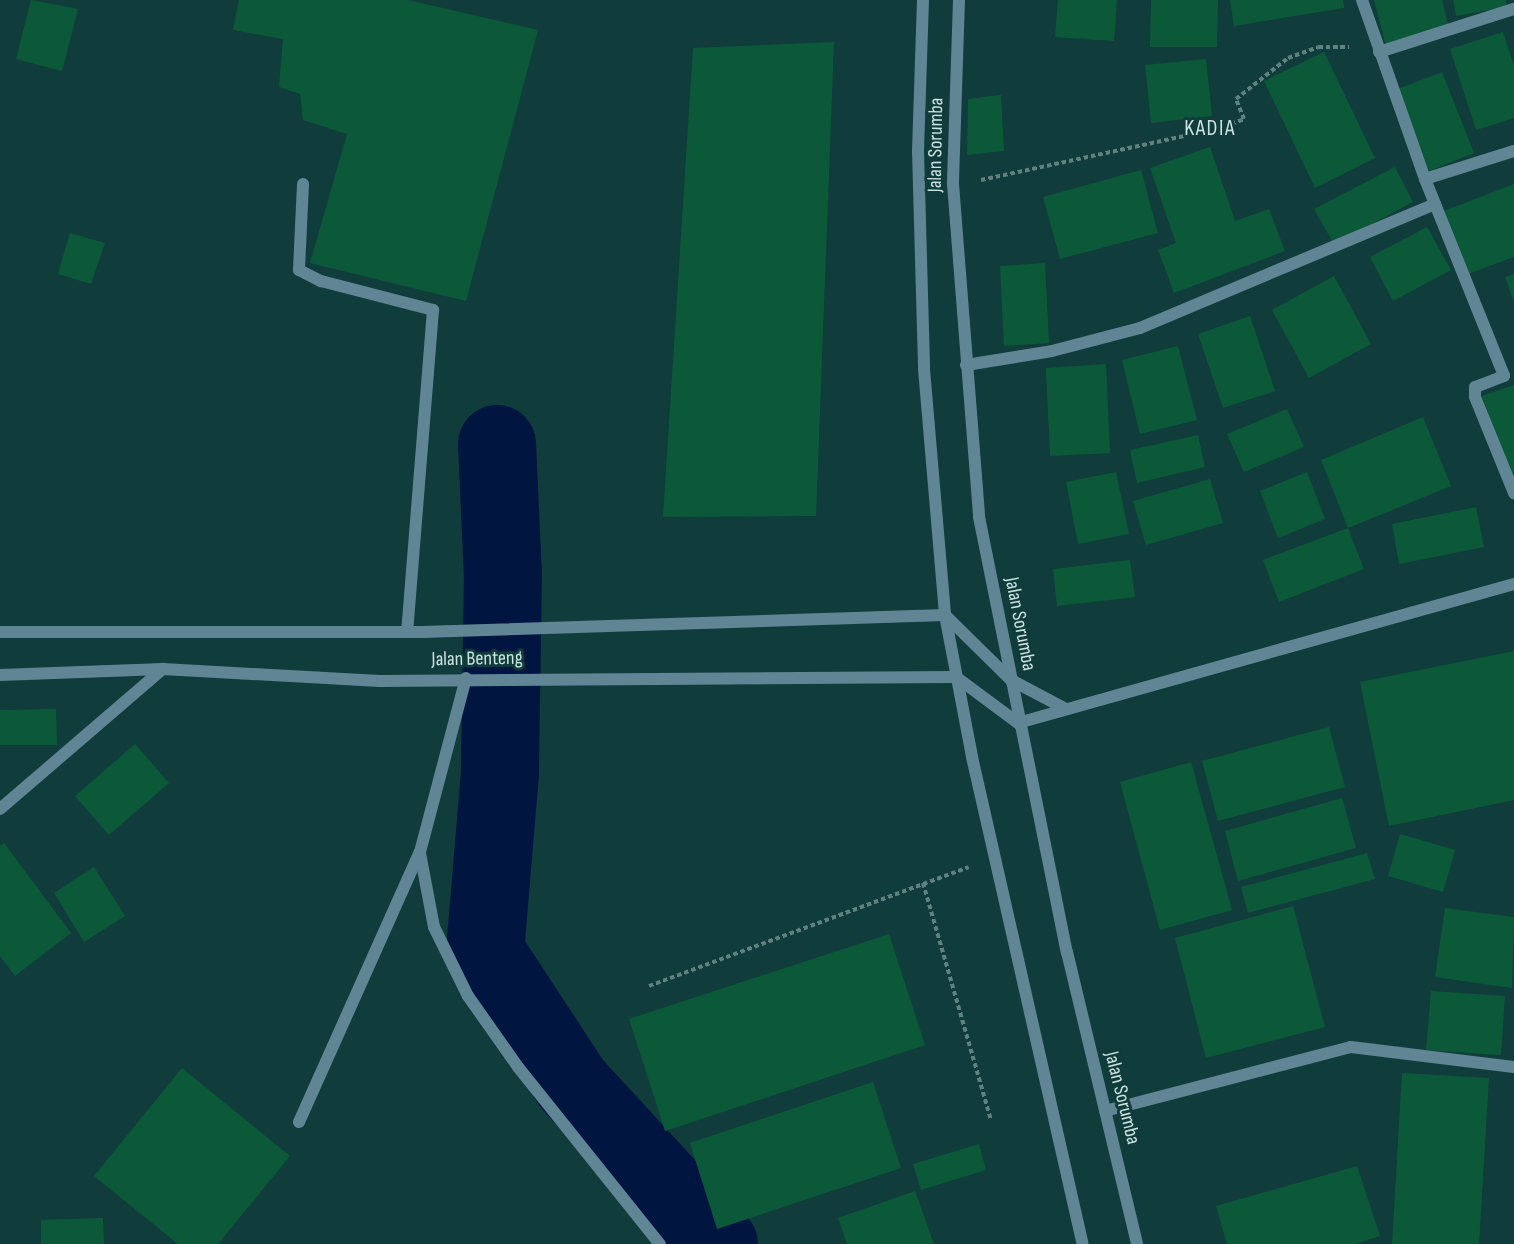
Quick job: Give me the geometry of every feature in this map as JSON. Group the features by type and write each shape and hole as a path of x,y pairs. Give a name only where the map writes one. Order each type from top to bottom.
{"street":[{"name":"Jalan Sorumba","path":"923,0 918,151 924,357 945,615 995,858 1083,1244"},
{"name":"Jalan Sorumba","path":"959,0 953,184 979,517 1018,723 1137,1244"},
{"path":"1362,0 1425,179 1509,374 1475,387 1475,397 1514,493"},
{"path":"1378,47 1514,9"},
{"path":"1425,179 1514,150"},
{"path":"303,184 299,270 321,281 433,310 407,632"},
{"path":"966,365 1052,351 1140,328 1435,204"},
{"path":"956,677 1018,723 1064,708 1514,584"},
{"name":"Jalan Benteng","path":"0,632 407,632 945,615"},
{"path":"945,615 1011,680 1064,708"},
{"name":"Jalan Benteng","path":"0,675 163,669 380,681 466,678 956,677"},
{"path":"0,809 163,669"},
{"path":"299,1122 420,852 466,678"},
{"path":"420,852 434,927 468,996 518,1067 660,1244"},
{"path":"1105,1111 1351,1047 1514,1067"}],"path":[{"path":"953,184 1217,129 1244,119 1236,99 1288,58 1318,47 1378,47"},
{"path":"649,986 995,858"},
{"path":"923,883 991,1120"}],"building":[{"path":"31,0 78,9 62,71 16,59"},
{"path":"239,0 408,0 538,30 466,301 310,263 347,134 303,120 300,94 279,87 283,39 233,30"},
{"path":"1058,0 1117,0 1114,41 1055,37"},
{"path":"1151,0 1218,0 1217,47 1150,47"},
{"path":"1230,0 1343,0 1344,8 1234,26"},
{"path":"1374,0 1442,0 1449,29 1386,46"},
{"path":"1453,0 1506,0 1507,7 1456,16"},
{"path":"1503,32 1514,66 1514,118 1476,130 1450,49"},
{"path":"834,42 816,516 663,517 693,48"},
{"path":"1324,52 1375,158 1315,188 1264,81"},
{"path":"1206,59 1212,116 1151,123 1145,65"},
{"path":"1442,72 1474,153 1429,171 1398,89"},
{"path":"1001,95 1004,151 967,155 968,99"},
{"path":"1210,147 1235,221 1269,209 1285,251 1174,293 1158,250 1176,243 1150,168"},
{"path":"1395,167 1413,202 1334,244 1314,209"},
{"path":"1141,170 1158,233 1060,259 1043,197"},
{"path":"1514,184 1514,257 1468,274 1444,211"},
{"path":"1427,227 1451,270 1393,301 1370,257"},
{"path":"70,233 105,243 91,284 58,274"},
{"path":"1045,263 1049,343 1004,346 1000,266"},
{"path":"1514,274 1514,302 1505,277"},
{"path":"1334,276 1371,344 1309,378 1272,310"},
{"path":"1250,316 1275,391 1223,408 1198,334"},
{"path":"1178,346 1197,420 1140,434 1122,360"},
{"path":"1106,364 1110,453 1050,456 1046,368"},
{"path":"1514,385 1514,483 1482,396"},
{"path":"1287,409 1304,447 1244,472 1227,434"},
{"path":"1423,417 1451,486 1348,528 1321,460"},
{"path":"1198,435 1205,467 1137,483 1130,450"},
{"path":"1116,472 1129,534 1078,544 1066,482"},
{"path":"1307,472 1325,519 1278,538 1260,491"},
{"path":"1210,479 1223,523 1146,545 1133,501"},
{"path":"1476,507 1484,547 1399,564 1392,524"},
{"path":"1348,528 1364,569 1279,602 1263,560"},
{"path":"1130,560 1135,597 1057,606 1053,569"},
{"path":"1514,651 1514,800 1389,826 1360,682"},
{"path":"56,709 57,745 0,745 0,710"},
{"path":"1329,727 1345,787 1218,821 1202,761"},
{"path":"135,744 169,783 109,835 75,796"},
{"path":"1191,762 1232,910 1160,930 1120,782"},
{"path":"1342,798 1356,848 1238,881 1225,831"},
{"path":"1400,834 1455,850 1443,892 1388,876"},
{"path":"4,843 71,933 15,976 0,956 0,846"},
{"path":"1367,853 1375,879 1248,913 1241,887"},
{"path":"94,867 125,916 84,942 54,893"},
{"path":"1293,906 1325,1027 1206,1058 1175,938"},
{"path":"1445,908 1514,917 1512,988 1435,977"},
{"path":"889,934 925,1045 665,1131 629,1019"},
{"path":"1431,991 1505,996 1501,1055 1426,1050"},
{"path":"182,1068 290,1156 218,1244 178,1244 94,1176"},
{"path":"1402,1073 1489,1078 1479,1244 1392,1244"},
{"path":"873,1082 901,1168 717,1229 690,1143"},
{"path":"979,1144 986,1170 921,1190 913,1164"},
{"path":"1357,1166 1380,1236 1356,1244 1227,1244 1216,1206"},
{"path":"915,1191 934,1244 847,1244 838,1218"},
{"path":"103,1218 104,1244 41,1244 41,1220"}],"waterway":[{"path":"497,444 503,574 500,773 485,951 572,1084 719,1244"}],"district":[{"name":"KADIA","path":"1210,129"}]}
